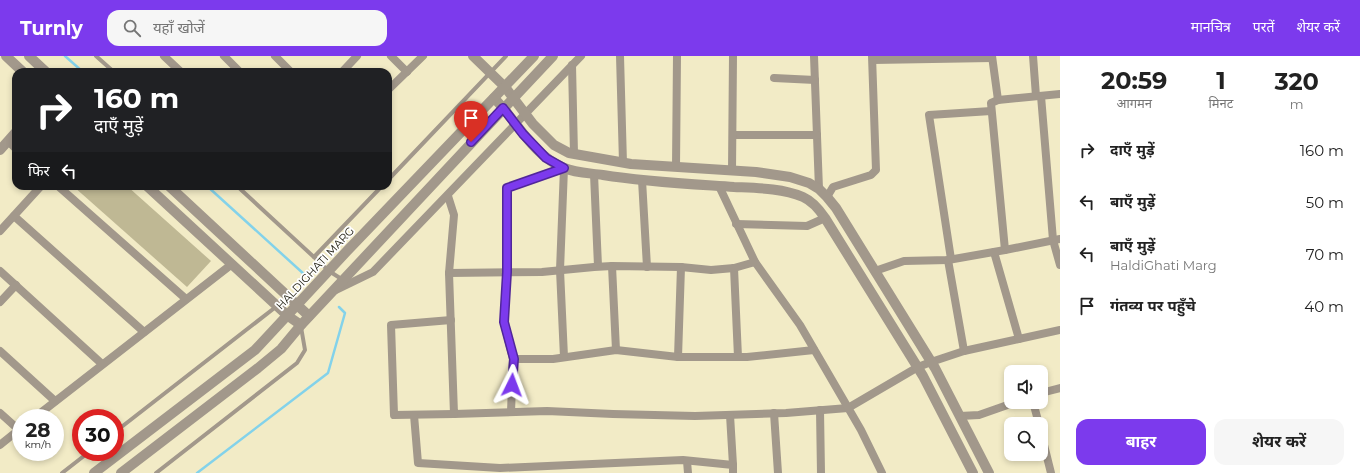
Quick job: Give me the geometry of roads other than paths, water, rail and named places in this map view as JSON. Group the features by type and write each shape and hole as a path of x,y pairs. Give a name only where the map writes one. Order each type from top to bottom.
{"street":[{"path":"6,56 19,68"},
{"path":"29,56 42,68"},
{"path":"164,56 177,68"},
{"path":"224,56 236,68"},
{"path":"275,56 287,68"},
{"path":"346,68 357,56"},
{"path":"391,56 407,72"},
{"path":"392,86 423,56"},
{"path":"473,56 505,86 533,124 554,145 569,153 623,162 790,177 809,183 819,189 827,196 836,208 931,362 989,473"},
{"name":"HALDIGHATI MARG","path":"94,473 255,350 534,56"},
{"path":"121,473 281,349 301,325 553,56"},
{"path":"332,292 373,272 449,200 516,124 581,56"},
{"path":"620,56 623,162"},
{"path":"676,56 676,167"},
{"path":"732,171 733,56"},
{"path":"814,56 819,189"},
{"path":"1033,56 1060,265"},
{"path":"827,196 833,187 871,175 876,170 872,58 992,57 998,100"},
{"path":"572,65 574,154"},
{"path":"774,78 815,80"},
{"path":"1005,250 991,103 998,100 1060,94"},
{"path":"494,98 523,134 546,158 564,168 594,174 642,180 755,188 796,194 811,202 825,218 918,367 973,473"},
{"path":"964,351 949,260 929,115 991,111"},
{"path":"733,135 817,135"},
{"path":"0,150 12,136"},
{"path":"8,141 12,145"},
{"path":"564,168 560,270 564,357"},
{"path":"511,412 514,359 504,322 507,272 507,188 564,168"},
{"path":"594,174 598,266"},
{"path":"642,180 647,267"},
{"path":"719,186 755,262 800,325 861,430 882,473"},
{"path":"0,231 37,190"},
{"path":"63,190 186,299"},
{"path":"151,190 288,316 301,325"},
{"path":"173,190 310,316"},
{"path":"449,200 454,215 449,273 454,414"},
{"path":"14,216 144,332"},
{"path":"736,224 807,226 825,218"},
{"path":"875,271 904,261 949,260 1057,239"},
{"path":"994,252 1019,339"},
{"path":"449,273 542,272 598,266 681,267 711,270 734,268 755,262"},
{"path":"45,409 232,264"},
{"path":"612,266 616,350"},
{"path":"678,357 681,267"},
{"path":"734,268 738,357"},
{"path":"0,271 102,364"},
{"path":"0,302 16,285"},
{"path":"451,320 391,325 394,415 547,411 680,416 774,413 848,408 918,367 931,362 964,351 1060,330"},
{"path":"0,350 55,401"},
{"path":"514,359 553,359 616,350 678,357 738,357 814,350"},
{"path":"1048,391 1060,388"},
{"path":"960,416 979,415 1004,406"},
{"path":"820,410 821,473"},
{"path":"0,413 12,423"},
{"path":"774,413 778,473"},
{"path":"414,414 418,463 502,470 558,469 687,461 733,469 730,415"},
{"path":"0,445 12,435"},
{"path":"687,461 688,473"},
{"path":"1048,461 1051,473"},
{"path":"620,464 620,473"}],"lane":[{"path":"96,56 110,68"},
{"path":"392,176 506,56"},
{"path":"242,190 329,271 343,280"},
{"path":"314,257 378,190"},
{"path":"124,425 277,306"},
{"path":"156,473 297,363 306,350 301,325"},
{"path":"62,473 77,461"}],"waterway":[{"path":"65,56 78,68"},
{"path":"211,190 305,275"},
{"path":"197,473 328,373 345,313 339,307"}]}
